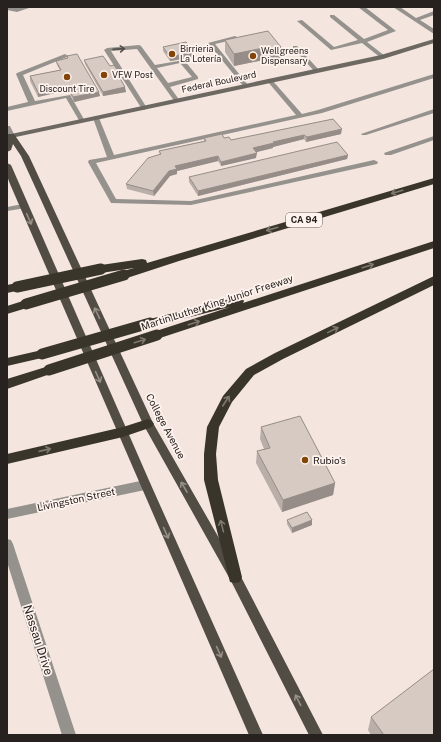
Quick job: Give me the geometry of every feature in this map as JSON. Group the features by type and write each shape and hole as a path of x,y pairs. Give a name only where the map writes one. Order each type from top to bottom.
{"highway":[{"name":"CA 94","path":"7,310 434,181"},
{"name":"Martin Luther King Junior Freeway","path":"7,384 434,244"},
{"path":"12,288 101,269 175,258"},
{"path":"7,362 42,354 150,323 331,278"},
{"path":"235,577 211,480 210,454 213,426 227,399 250,372 278,356 434,280"},
{"path":"7,459 123,432 148,424"}],"main road":[{"name":"Federal Boulevard","path":"8,134 82,121 383,57 434,41"},
{"path":"7,150 8,134"},
{"name":"College Avenue","path":"8,134 26,156 148,424 235,577 316,735"},
{"path":"7,165 10,181 23,206 123,432 144,484 256,735"}],"street":[{"name":"Livingston Street","path":"7,514 144,484"},
{"name":"Nassau Drive","path":"7,544 69,735"}],"lane":[{"path":"7,8 17,10 29,7"},
{"path":"300,21 333,48 393,31 361,7"},
{"path":"396,7 434,32"},
{"path":"415,20 434,13"},
{"path":"332,16 383,57"},
{"path":"240,37 211,43 246,86"},
{"path":"144,108 107,50 139,47 177,101"},
{"path":"296,47 317,71"},
{"path":"32,104 19,74 65,56"},
{"path":"153,67 182,61 196,78 166,86"},
{"path":"374,162 191,203 114,201 92,162 320,112 434,76"},
{"path":"270,81 300,116"},
{"path":"7,109 68,96 82,121"},
{"path":"364,134 434,111"},
{"path":"96,118 111,158"},
{"path":"388,153 434,138"},
{"path":"7,209 23,206"}],"building":[{"path":"268,31 281,47 270,49 268,47 234,54 225,40"},
{"path":"186,42 193,52 170,57 163,47"},
{"name":"Discount Tire","path":"77,54 99,92 73,97 67,86 38,92 30,76 61,70 56,61 68,58 67,56"},
{"name":"VFW Post","path":"103,56 110,66 114,65 120,74 118,75 125,87 103,92 84,60"},
{"path":"333,119 342,129 307,137 304,135 273,142 274,143 253,148 257,153 221,162 218,156 175,166 177,169 169,171 153,191 126,184 148,158 161,154 159,151 206,141 204,138 222,134 224,138 229,137 231,140"},
{"path":"337,142 348,155 198,191 189,177"},
{"path":"300,416 335,483 283,500 257,451 270,448 261,427"},
{"path":"307,512 312,520 292,528 287,520"},
{"path":"434,669 434,735 384,735 371,717"}],"place":[{"name":"Birrieria La Lotería","path":"172,54"},
{"name":"Wellgreens Dispensary","path":"253,56"},
{"name":"VFW Post","path":"104,75"},
{"name":"Discount Tire","path":"67,77"},
{"name":"Rubio's","path":"305,460"}]}
